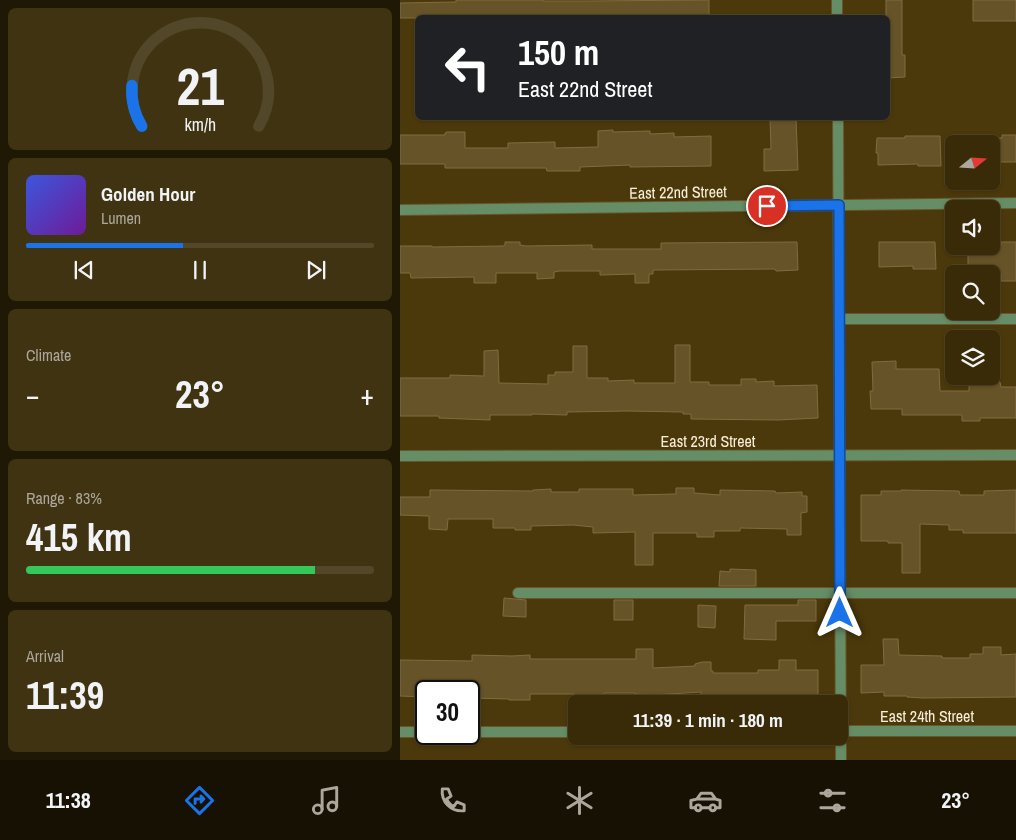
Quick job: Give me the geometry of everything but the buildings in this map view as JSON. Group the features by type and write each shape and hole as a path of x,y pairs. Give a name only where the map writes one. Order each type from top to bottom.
{"street":[{"path":"837,0 837,15"},
{"path":"838,120 840,695"},
{"name":"East 22nd Street","path":"400,210 1016,203"},
{"path":"839,320 1016,319"},
{"name":"East 23rd Street","path":"400,456 1016,455"},
{"path":"518,593 1016,593"},
{"name":"East 24th Street","path":"848,731 1016,731"},
{"path":"400,732 415,732"},
{"path":"480,732 568,732"},
{"path":"840,745 841,760"}],"route":[{"path":"767,206 839,205 840,613"}]}
